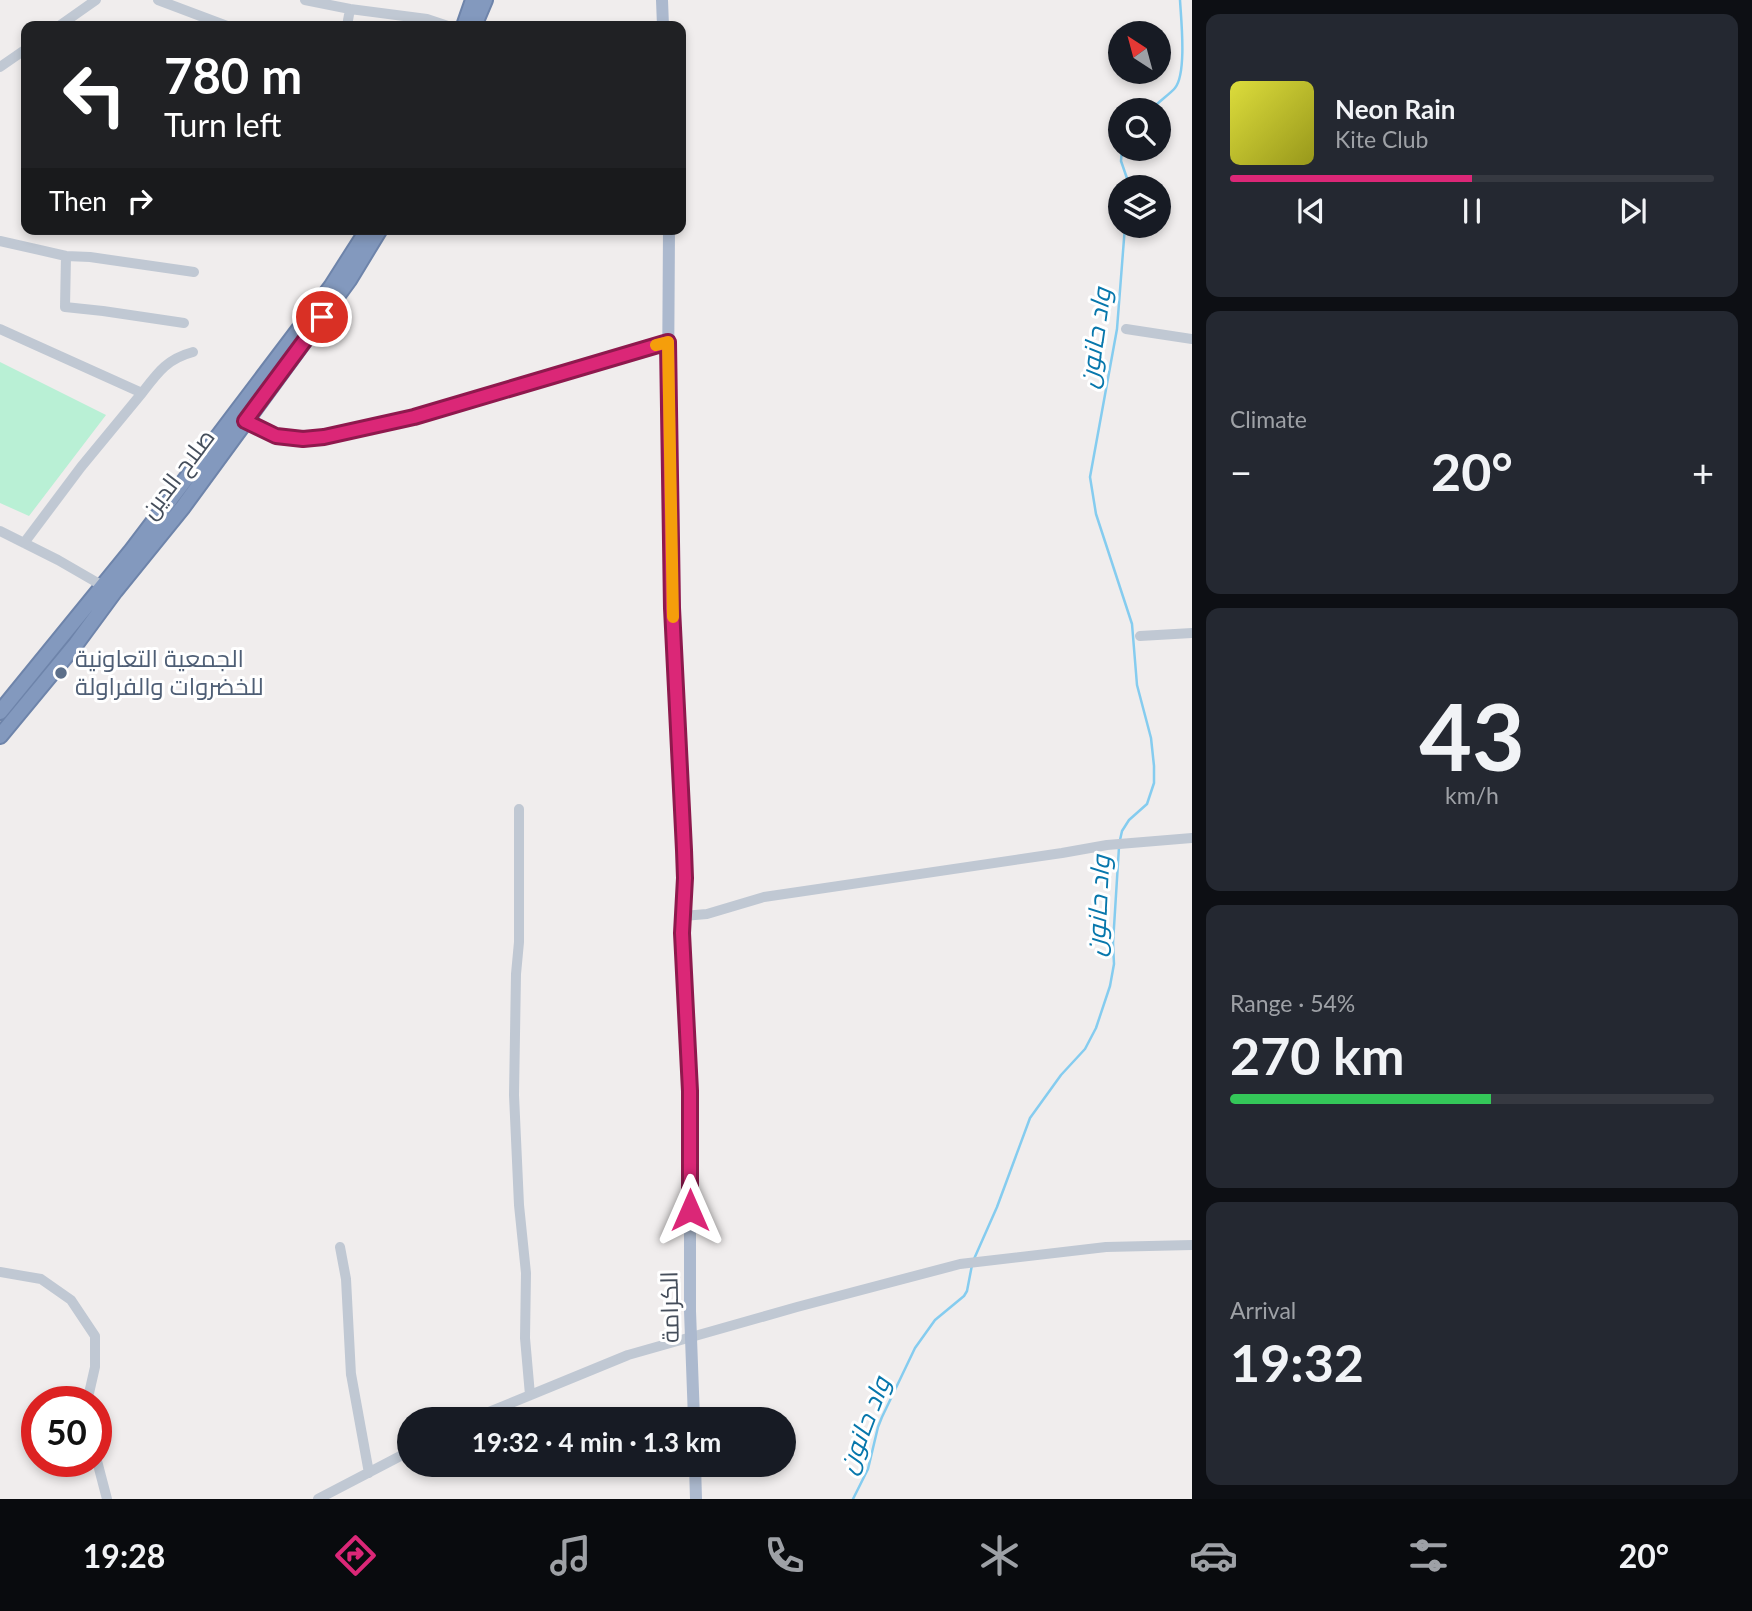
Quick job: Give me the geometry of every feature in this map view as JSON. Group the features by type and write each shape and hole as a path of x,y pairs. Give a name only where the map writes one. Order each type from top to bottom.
{"highway":[{"path":"466,21 473,0"},
{"path":"476,21 485,0"},
{"name":"صلاح الدين","path":"0,712 132,550 331,286 364,235"},
{"name":"صلاح الدين","path":"0,736 183,507 349,280 376,235"}],"main road":[{"path":"662,0 663,21"},
{"name":"الكرامة","path":"669,235 672,608 684,850 682,933 691,1116 690,1311 694,1407"},
{"path":"695,1477 696,1499"}],"street":[{"path":"158,0 214,21"},
{"path":"304,0 433,21"},
{"path":"65,21 90,2"},
{"path":"348,21 350,9"},
{"path":"0,67 21,52"},
{"path":"0,241 66,256 194,272"},
{"path":"66,256 65,307 184,323"},
{"path":"0,329 142,393"},
{"path":"1126,329 1192,339"},
{"path":"245,421 276,436 303,439 324,437 414,417 668,342"},
{"path":"24,543 159,371 177,356 193,352"},
{"path":"0,531 103,586"},
{"path":"1140,636 1192,633"},
{"path":"519,809 519,942 514,1095 519,1205 526,1273 525,1338 530,1395"},
{"path":"683,916 707,914 764,897 1124,843 1192,838"},
{"path":"501,1407 628,1355 692,1335 965,1263 1106,1247 1192,1245"},
{"path":"340,1247 346,1279 351,1375 369,1473"},
{"path":"0,1272 41,1279 71,1300 94,1336 95,1367 91,1386"},
{"path":"318,1499 397,1458"},
{"path":"101,1477 107,1499"}],"green space":[{"path":"0,362 106,415 29,516 0,503"}],"waterway":[{"name":"واد حانون","path":"1164,98 1175,88 1181,71 1180,0"},
{"name":"واد حانون","path":"1121,161 1126,175"},
{"name":"واد حانون","path":"1120,840 1129,820 1147,804 1154,783 1151,738 1137,685 1132,624 1096,514 1090,477 1117,329 1124,238"},
{"name":"واد حانون","path":"974,1259 997,1207 1030,1118 1061,1075 1085,1049 1096,1028 1110,986 1114,964 1119,847"},
{"name":"واد حانون","path":"853,1499 868,1469 882,1417 915,1348 935,1320 964,1296 972,1265"}],"slow traffic":[{"path":"656,345 668,342 673,617"}],"place":[{"name":"الجمعية التعاونية للخضروات والفراولة","path":"61,673"}],"route":[{"path":"322,317 245,421 276,436 303,439 324,437 414,417 668,342 672,608 685,878 682,933 690,1091 690,1210"}]}
